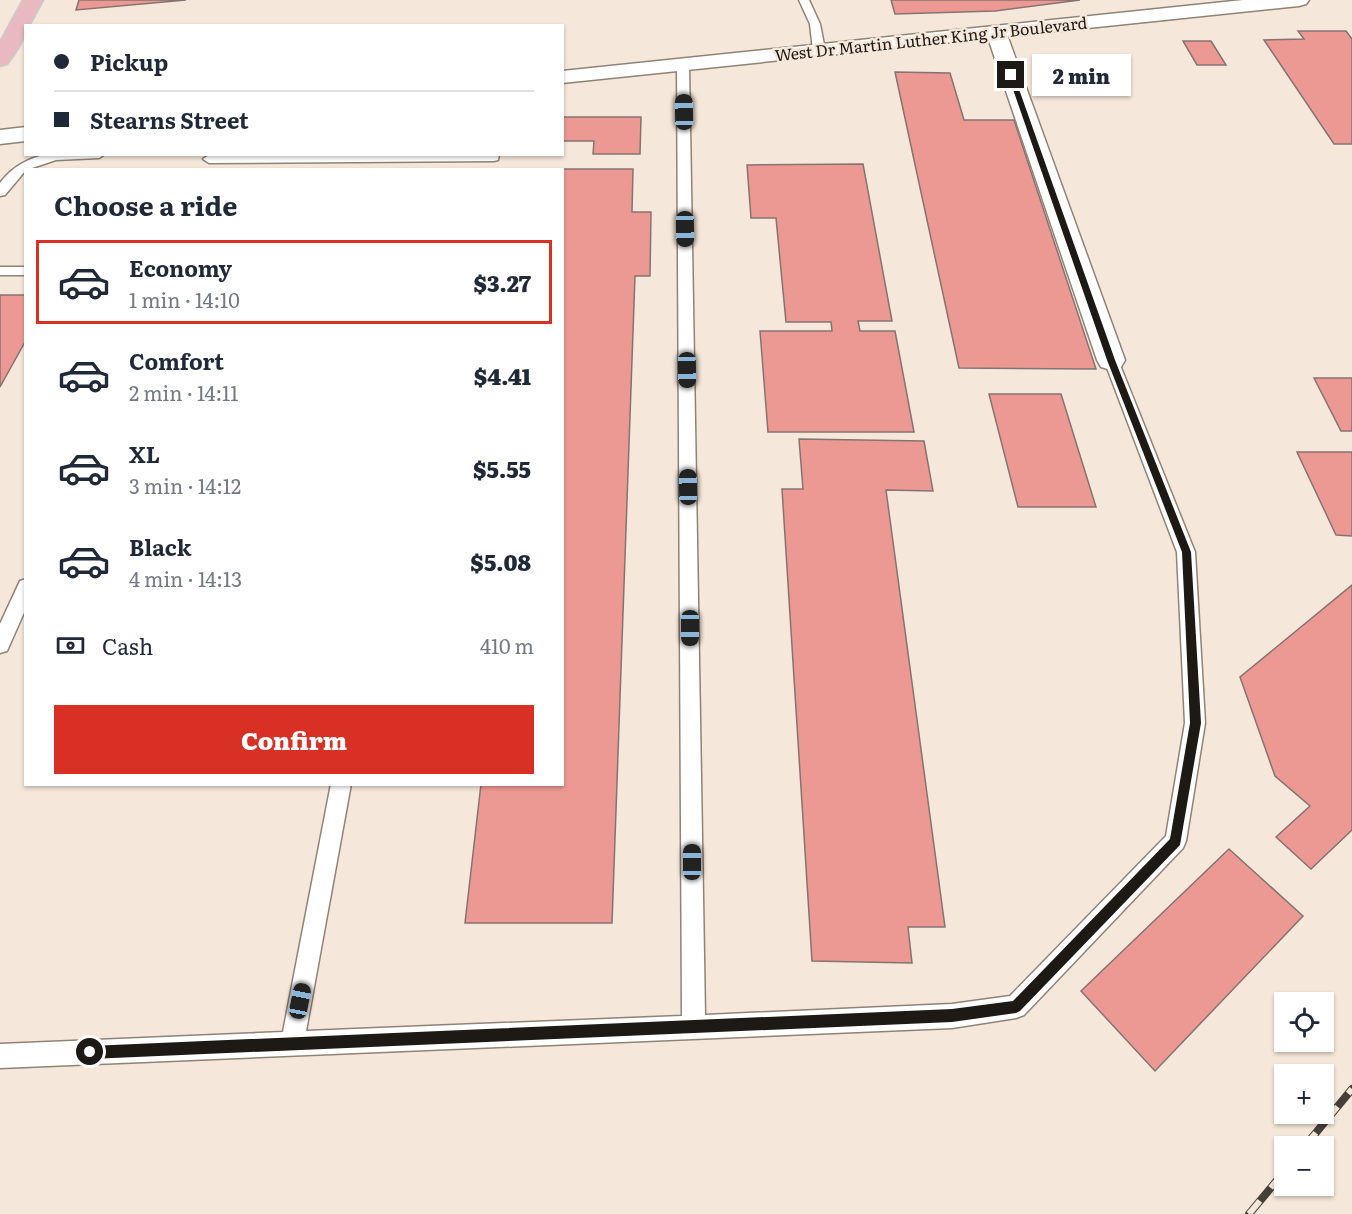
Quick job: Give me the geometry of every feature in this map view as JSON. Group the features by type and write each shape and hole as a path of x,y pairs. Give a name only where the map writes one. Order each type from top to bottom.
{"main road":[{"path":"0,60 33,0"}],"street":[{"name":"West Dr Martin Luther King Jr Boulevard","path":"564,77 1299,0"},
{"path":"996,32 1111,360"},
{"path":"0,137 24,134"}],"lane":[{"path":"804,0 815,24 819,50"},
{"path":"683,65 694,1026"},
{"path":"24,168 49,156"},
{"path":"209,161 494,160"},
{"path":"0,192 8,179 24,168"},
{"path":"0,271 24,271"},
{"path":"0,1056 952,1016 1016,1007 1176,842 1196,723 1186,552 1111,360"},
{"path":"0,645 24,591"},
{"path":"292,1044 341,786"}],"building":[{"path":"79,0 186,0 76,10"},
{"path":"891,0 1080,0 995,11 895,14"},
{"path":"1298,31 1346,31 1352,39 1352,144 1334,144 1264,40 1304,39"},
{"path":"1183,41 1211,41 1226,65 1197,65"},
{"path":"895,72 950,73 964,120 1014,120 1096,369 959,368"},
{"path":"564,117 641,117 640,154 593,154 594,141 564,141"},
{"path":"863,164 892,321 858,321 860,331 895,331 914,432 768,432 760,331 832,331 831,322 786,322 776,218 751,218 747,165"},
{"path":"564,169 633,169 632,212 651,212 650,276 635,276 612,923 465,923 481,786 564,786"},
{"path":"0,295 24,295 24,344 0,387"},
{"path":"1314,378 1352,378 1352,431 1341,431"},
{"path":"989,394 1061,394 1096,507 1018,507"},
{"path":"799,439 924,441 933,491 886,490 945,927 908,927 912,963 812,961 782,489 803,489"},
{"path":"1297,452 1352,452 1352,536 1336,535"},
{"path":"1352,585 1352,830 1311,869 1276,837 1310,806 1275,776 1240,677"},
{"path":"1229,849 1303,916 1155,1071 1081,991"}],"railway":[{"path":"1313,1136 1352,1089"},
{"path":"1249,1214 1274,1184"}],"route":[{"path":"90,1052 952,1016 1016,1007 1176,842 1196,723 1186,552 1111,360 1011,75"}]}
